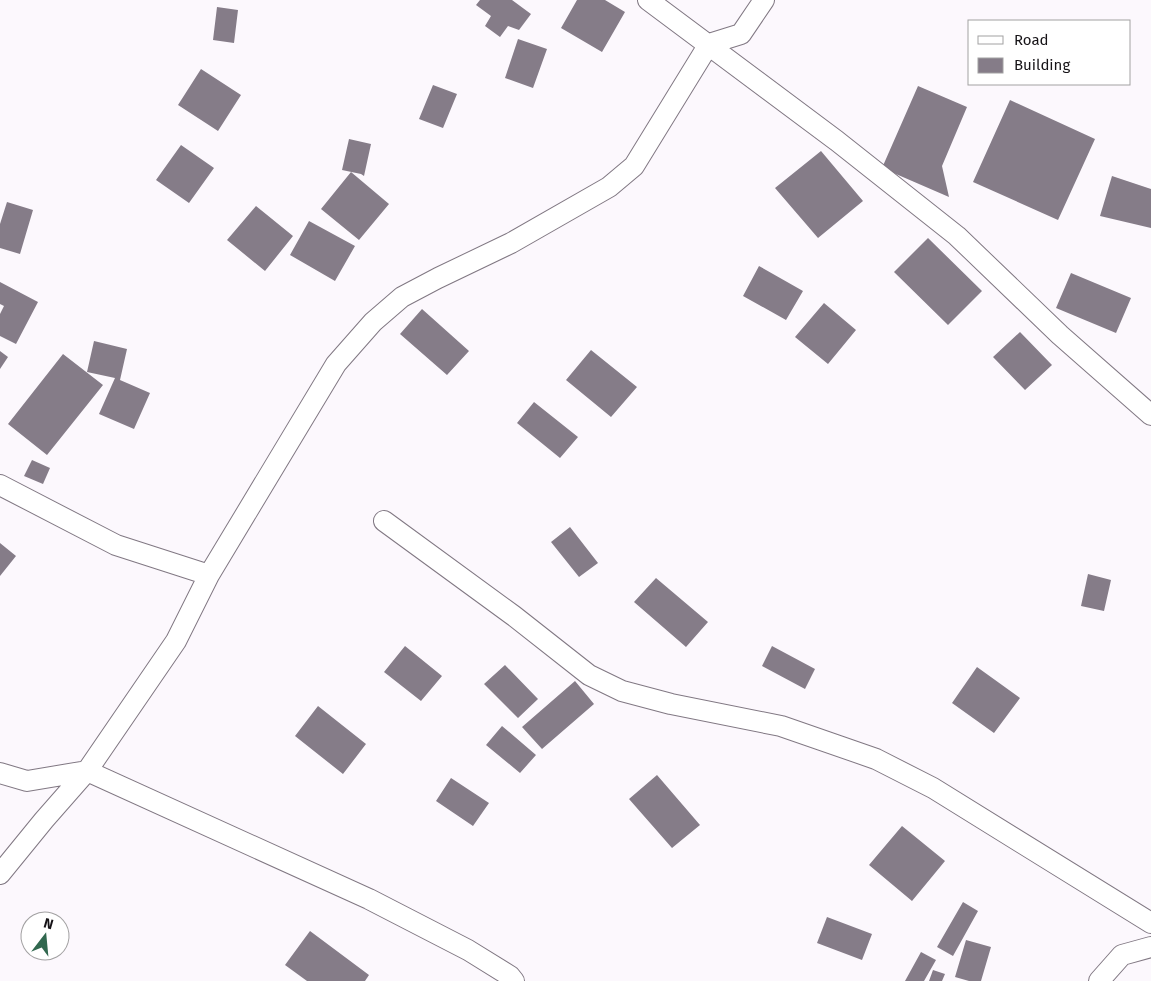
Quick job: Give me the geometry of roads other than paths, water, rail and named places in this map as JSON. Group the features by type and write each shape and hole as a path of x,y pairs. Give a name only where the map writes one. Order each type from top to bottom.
{"street":[{"path":"648,0 838,141 957,236 1060,335 1151,415"},
{"path":"0,874 87,771 176,641 209,575 336,364 373,322 402,297 511,243 609,187 634,166 709,44 741,34 764,0"},
{"path":"0,485 116,545 209,575"},
{"path":"384,521 514,616 589,676 622,691 671,704 781,726 876,759 933,788 1151,923"},
{"path":"0,773 28,781 87,771 369,898 468,950 510,976 514,981"},
{"path":"1099,981 1122,955 1151,947"}]}
